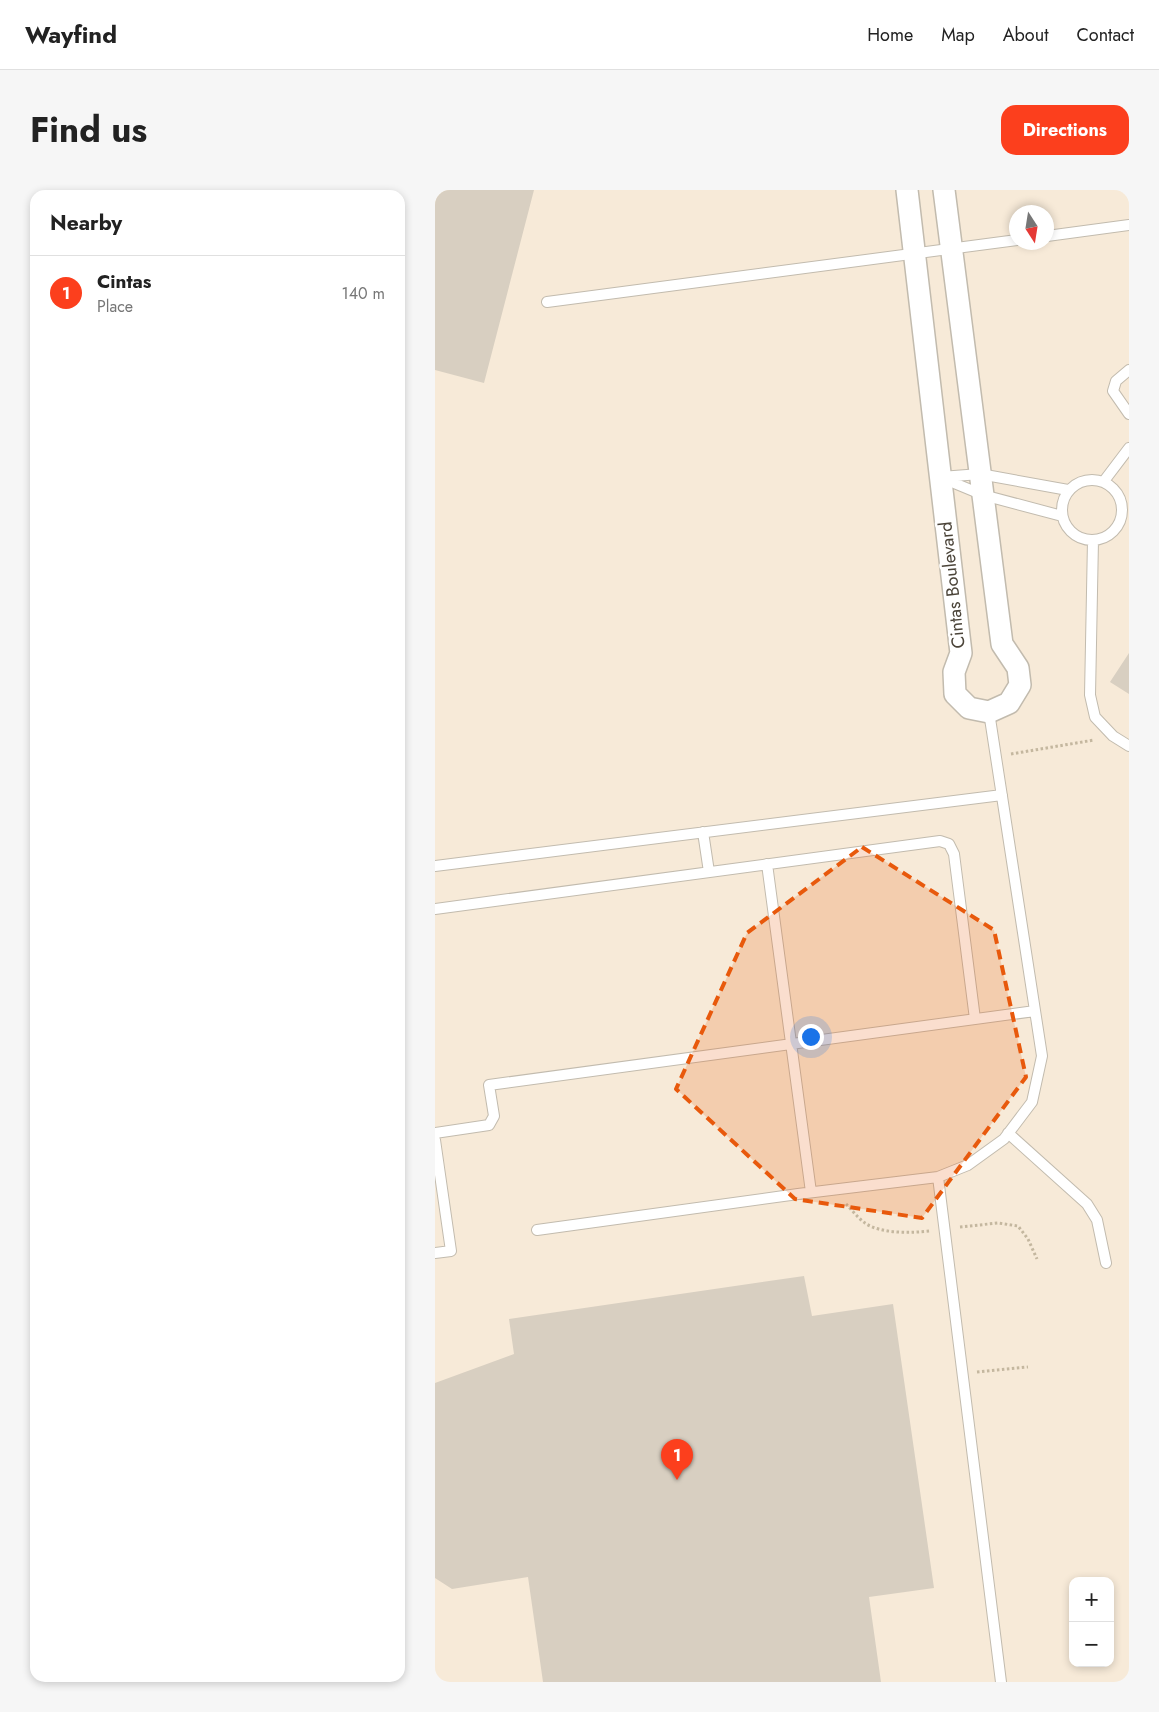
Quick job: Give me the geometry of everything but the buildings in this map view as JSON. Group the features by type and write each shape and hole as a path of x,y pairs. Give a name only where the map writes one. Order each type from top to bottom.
{"street":[{"name":"Cintas Boulevard","path":"907,190 961,653 954,672 955,694 969,708 989,712"},
{"path":"944,190 1002,644 1018,668 1020,685 1009,703 989,712"}],"lane":[{"path":"1054,235 1129,225"},
{"path":"547,302 1009,241"},
{"path":"1129,370 1116,381 1113,391 1129,414"},
{"path":"1104,481 1129,448"},
{"path":"941,477 980,474 1068,490"},
{"path":"941,477 983,495 1062,516"},
{"path":"1086,479 1104,481 1119,496 1125,518 1111,534 1103,538 1093,540 1082,539 1073,534 1066,526 1062,516 1063,499 1068,490 1076,483 1086,479"},
{"path":"1093,540 1090,695 1095,717 1113,736 1129,746"},
{"path":"537,1230 811,1192 938,1177 968,1166 1004,1139 1032,1102 1042,1056 989,712"},
{"path":"435,866 1002,796"},
{"path":"703,832 709,872"},
{"path":"435,909 940,841 949,844 954,854 975,1019"},
{"path":"767,864 811,1192"},
{"path":"435,1133 489,1125 494,1116 489,1085 1035,1011"},
{"path":"1009,1132 1087,1204 1097,1220 1106,1263"},
{"path":"435,1140 451,1251 435,1253"},
{"path":"938,1177 1001,1682"}],"path":[{"path":"996,757 1113,736"},
{"path":"831,1190 866,1224 891,1232 931,1231"},
{"path":"957,1227 998,1223 1018,1226 1028,1239 1037,1259"},
{"path":"977,1372 1028,1367"}],"highlighted area":[{"path":"862,847 994,930 1026,1077 922,1218 795,1199 676,1089 747,933"}],"shaded area":[{"path":"435,190 1129,190 1129,1682 435,1682"}],"place":[{"name":"Cintas","path":"677,1480"}]}
